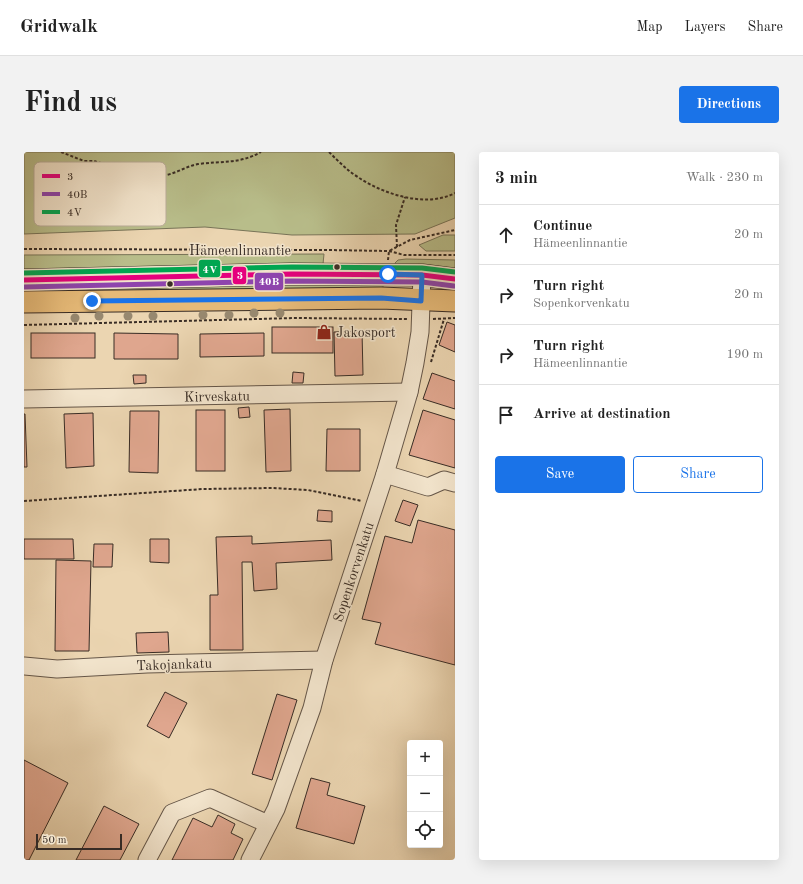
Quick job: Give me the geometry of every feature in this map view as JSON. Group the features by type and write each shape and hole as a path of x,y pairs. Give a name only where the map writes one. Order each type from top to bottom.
{"main road":[{"name":"Hämeenlinnantie","path":"24,280 292,274 422,275 455,279"},
{"path":"24,302 373,298 421,301 455,301"}],"street":[{"name":"Sopenkorvenkatu","path":"250,860 276,809 312,708 324,660 385,474 409,392 420,332 422,275"},
{"name":"Kirveskatu","path":"24,399 409,392"},
{"path":"385,474 428,487 444,480 455,483"},
{"name":"Takojankatu","path":"24,666 57,669 324,660"},
{"path":"147,860 172,813 210,798 268,824"}],"path":[{"path":"61,152 84,161 99,162"},
{"path":"166,174 178,172 197,164 225,164 248,159 261,152"},
{"path":"329,152 347,170 371,185 405,197 425,200 442,198 455,193"},
{"path":"397,247 396,224 405,197"},
{"name":"Hämeenlinnantie","path":"24,249 320,250 389,251 404,255 455,255"},
{"path":"24,325 296,318 387,318"},
{"path":"24,501 203,489 272,488 308,490 363,501 361,508"}],"green space":[{"path":"24,152 455,152 455,218 415,234 292,235 205,227 24,234"},
{"path":"443,235 455,235 455,251 426,251 419,245"},
{"path":"324,254 323,264 24,271 24,255"},
{"path":"398,260 455,260 455,270 396,267 395,263"},
{"path":"383,281 383,289 50,293 50,289"}],"building":[{"path":"447,322 455,325 455,352 439,345"},
{"path":"272,327 333,327 333,353 272,353"},
{"path":"362,331 363,375 335,376 334,332"},
{"path":"31,333 95,333 95,358 31,358"},
{"path":"114,333 178,334 178,359 114,359"},
{"path":"264,333 264,356 200,357 200,334"},
{"path":"293,372 304,373 303,383 292,383"},
{"path":"432,373 455,381 455,409 423,399"},
{"path":"133,375 146,375 146,383 134,384"},
{"path":"249,407 250,417 239,418 238,408"},
{"path":"290,409 291,471 266,472 264,410"},
{"path":"196,410 225,410 225,471 196,471"},
{"path":"423,410 455,420 455,468 409,455"},
{"path":"130,411 159,411 158,473 129,472"},
{"path":"93,413 94,466 66,468 64,414"},
{"path":"25,414 27,467 24,467"},
{"path":"327,429 360,429 360,471 326,471"},
{"path":"403,500 418,505 410,526 395,521"},
{"path":"318,510 332,511 332,522 317,521"},
{"path":"418,520 455,530 455,665 375,644 381,623 362,619 385,536 412,543"},
{"path":"252,536 252,544 331,540 332,560 276,563 277,589 254,591 252,562 242,562 243,650 210,650 210,595 218,595 216,537"},
{"path":"24,539 73,539 74,559 24,559"},
{"path":"150,539 169,539 169,563 150,562"},
{"path":"94,544 113,544 112,567 93,567"},
{"path":"56,560 91,561 89,651 55,651"},
{"path":"168,632 169,652 137,653 136,633"},
{"path":"165,692 187,703 169,738 147,726"},
{"path":"277,694 297,700 272,780 252,774"},
{"path":"24,760 68,783 29,860 24,860"},
{"path":"311,778 330,783 327,795 365,806 354,844 296,828"},
{"path":"104,806 139,824 120,860 76,860"},
{"path":"218,815 235,824 231,833 243,839 233,860 172,860 193,818 212,827"}],"transit line":[{"name":"4V","path":"24,273 292,267 422,268 455,272"},
{"name":"3","path":"24,280 292,274 422,275 455,279"},
{"name":"40B","path":"24,287 292,281 422,282 454,286"}],"place":[{"name":"Jakosport","path":"324,332"}],"route":[{"path":"92,301 381,298 421,301 422,275 388,274"}]}
